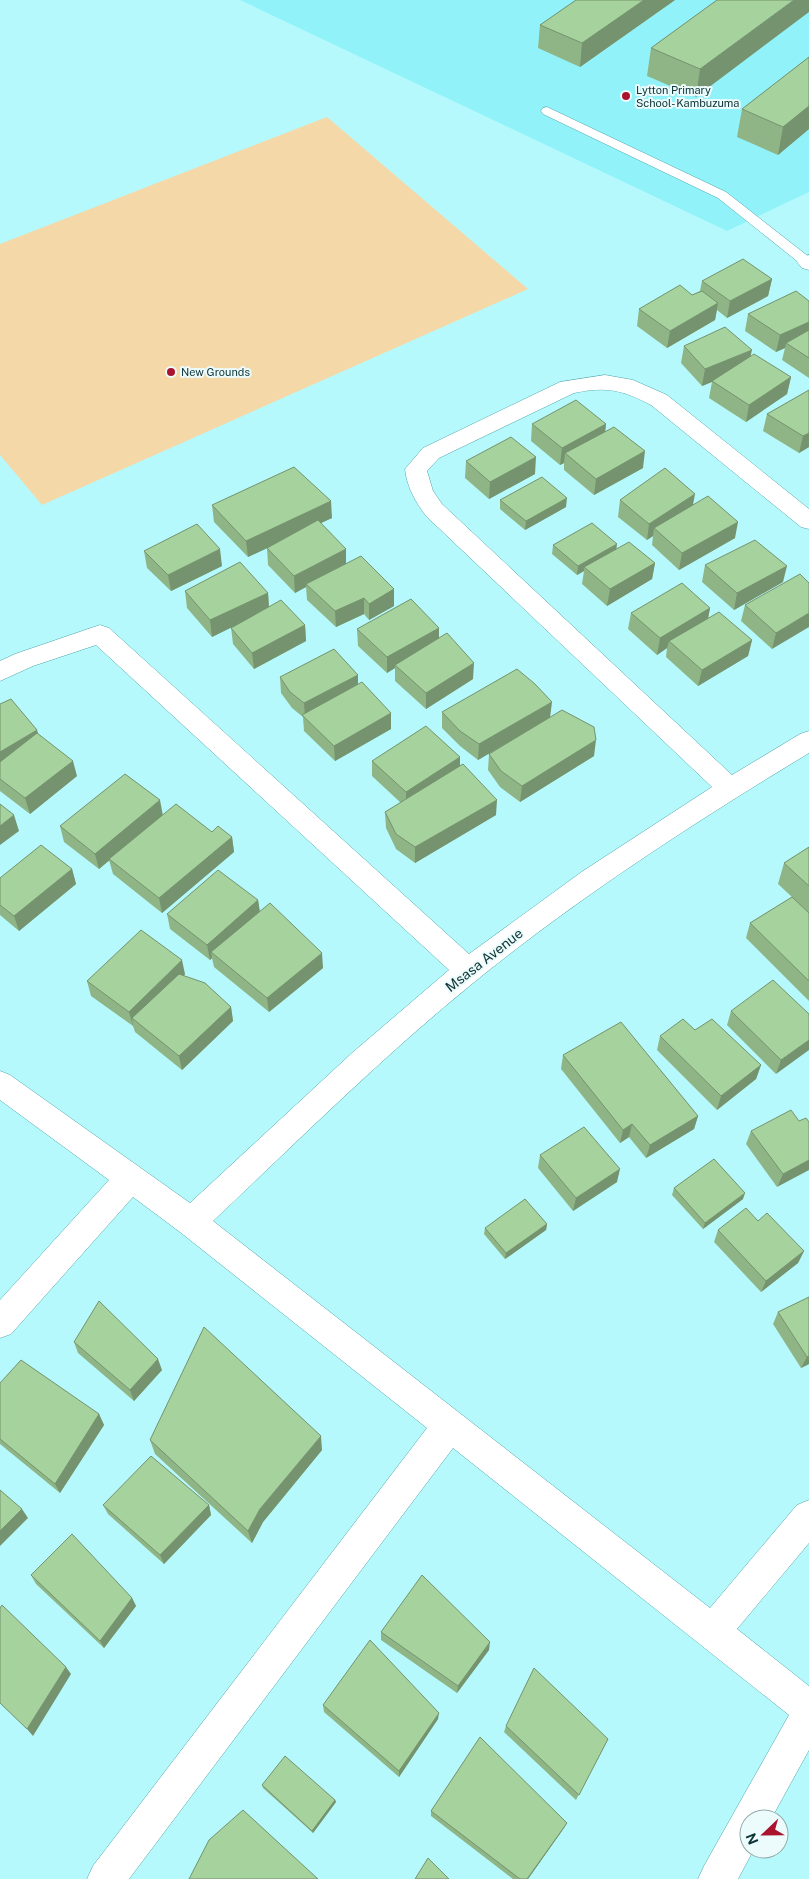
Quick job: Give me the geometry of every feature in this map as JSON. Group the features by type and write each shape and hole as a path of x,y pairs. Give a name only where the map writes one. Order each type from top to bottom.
{"street":[{"path":"730,788 434,510 424,496 417,481 416,469 431,453 568,387 589,382 613,381 638,388 659,400 809,521"},
{"path":"0,672 24,660 100,634 468,971"},
{"name":"Msasa Avenue","path":"191,1222 383,1043 468,971 587,881 730,788 809,741"},
{"path":"0,1084 191,1222 809,1708"},
{"path":"0,1323 131,1178"},
{"path":"106,1879 450,1425"},
{"path":"713,1631 809,1517"},
{"path":"757,1809 809,1716"},
{"path":"717,1879 739,1840"}],"lane":[{"path":"547,111 722,195 808,263"}],"shaded area":[{"name":"Lytton Primary School- Kambuzuma","path":"240,0 809,0 809,192 727,231"},
{"name":"New Grounds","path":"327,117 528,289 42,505 0,455 0,244"}],"building":[{"path":"576,0 644,0 582,43 540,25"},
{"path":"717,0 794,0 700,69 651,48"},
{"path":"809,57 809,106 783,127 742,109"},
{"path":"743,259 772,279 730,301 702,281"},
{"path":"680,285 692,295 702,291 718,303 670,331 639,309"},
{"path":"796,291 809,301 809,322 780,335 748,314"},
{"path":"725,327 752,350 705,369 684,346"},
{"path":"809,330 809,358 786,343"},
{"path":"754,354 791,377 749,405 712,381"},
{"path":"809,390 809,433 803,436 767,414"},
{"path":"576,400 606,424 562,448 532,424"},
{"path":"614,427 645,451 596,479 565,453"},
{"path":"511,437 536,457 490,482 466,461"},
{"path":"294,467 331,501 246,541 212,505"},
{"path":"665,468 695,494 649,524 620,500"},
{"path":"542,477 567,498 526,521 500,500"},
{"path":"708,496 738,522 682,553 654,528"},
{"path":"318,520 346,549 294,576 267,548"},
{"path":"592,523 617,544 578,566 553,545"},
{"path":"197,524 220,549 168,575 144,551"},
{"path":"755,540 787,566 737,593 705,565"},
{"path":"629,542 655,563 610,589 584,567"},
{"path":"361,556 394,589 369,604 364,598 335,611 306,584"},
{"path":"240,562 268,593 210,620 185,591"},
{"path":"800,574 809,583 809,613 776,633 745,605"},
{"path":"682,583 710,608 660,638 631,613"},
{"path":"411,599 439,628 387,657 357,629"},
{"path":"281,600 305,625 252,653 231,628"},
{"path":"719,612 752,640 702,670 669,641"},
{"path":"447,633 474,663 426,693 395,665"},
{"path":"334,649 358,675 304,703 290,692 280,677"},
{"path":"517,669 552,702 479,744 460,731 442,712"},
{"path":"362,682 391,713 334,746 302,715"},
{"path":"11,699 37,730 0,752 0,704"},
{"path":"562,710 594,727 596,740 522,786 501,771 489,754"},
{"path":"426,726 460,757 406,792 372,761"},
{"path":"37,733 73,761 25,798 0,779 0,762"},
{"path":"463,764 497,800 415,847 396,834 385,812"},
{"path":"125,774 160,800 95,854 60,826"},
{"path":"0,804 14,815 0,826"},
{"path":"176,804 212,832 218,826 232,837 159,898 109,859"},
{"path":"41,845 72,869 14,916 0,905 0,878"},
{"path":"809,847 809,886 784,863"},
{"path":"218,870 258,900 207,945 167,914"},
{"path":"792,897 809,913 809,981 750,923"},
{"path":"270,903 322,953 267,998 211,952"},
{"path":"141,930 182,960 129,1012 87,981"},
{"path":"179,974 205,983 231,1007 179,1056 132,1018"},
{"path":"773,980 809,1014 809,1040 781,1060 731,1011"},
{"path":"683,1019 695,1030 712,1019 761,1065 721,1096 660,1036"},
{"path":"621,1022 698,1116 650,1145 632,1124 623,1130 563,1055"},
{"path":"791,1110 799,1121 806,1118 809,1122 809,1160 783,1174 751,1131"},
{"path":"584,1127 620,1169 576,1198 540,1155"},
{"path":"714,1159 745,1193 705,1223 674,1188"},
{"path":"525,1199 547,1224 506,1253 485,1228"},
{"path":"746,1208 758,1221 767,1213 804,1251 766,1281 718,1230"},
{"path":"809,1297 809,1356 807,1357 778,1312"},
{"path":"99,1301 158,1359 130,1390 74,1342"},
{"path":"204,1327 321,1436 260,1509 248,1531 150,1440"},
{"path":"21,1360 99,1414 55,1484 0,1439 0,1383"},
{"path":"151,1456 209,1505 160,1555 103,1505"},
{"path":"0,1490 22,1509 0,1531"},
{"path":"72,1534 132,1598 100,1641 31,1575"},
{"path":"422,1575 490,1642 458,1686 381,1632"},
{"path":"2,1605 66,1667 27,1729 0,1703 0,1608"},
{"path":"370,1640 439,1713 399,1771 323,1705"},
{"path":"534,1668 608,1739 579,1795 506,1726"},
{"path":"480,1737 567,1823 527,1879 520,1879 431,1811"},
{"path":"285,1756 335,1800 312,1831 262,1785"},
{"path":"243,1810 318,1879 189,1879 209,1840"},
{"path":"428,1858 449,1879 415,1879"}],"place":[{"name":"Lytton Primary School- Kambuzuma","path":"626,96"},
{"name":"New Grounds","path":"171,372"}]}
